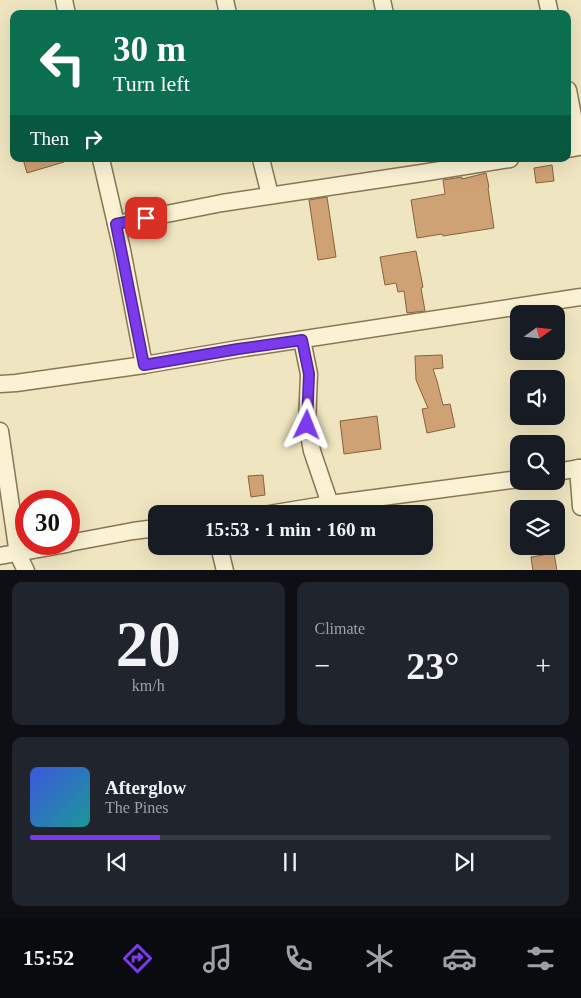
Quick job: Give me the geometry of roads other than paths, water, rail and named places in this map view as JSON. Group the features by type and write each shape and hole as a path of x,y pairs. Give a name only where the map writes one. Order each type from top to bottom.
{"street":[{"path":"571,113 576,151"},
{"path":"102,162 144,365"},
{"path":"262,162 270,195"},
{"path":"116,224 420,166 471,162"},
{"path":"0,384 144,365 228,350 581,297"},
{"path":"302,340 309,374 307,425 312,451 330,504"},
{"path":"0,431 15,534"},
{"path":"565,470 579,468 581,507"},
{"path":"324,505 510,480"},
{"path":"80,542 148,529"},
{"path":"0,556 15,554"},
{"path":"18,555 26,570"},
{"path":"221,555 225,570"}]}
